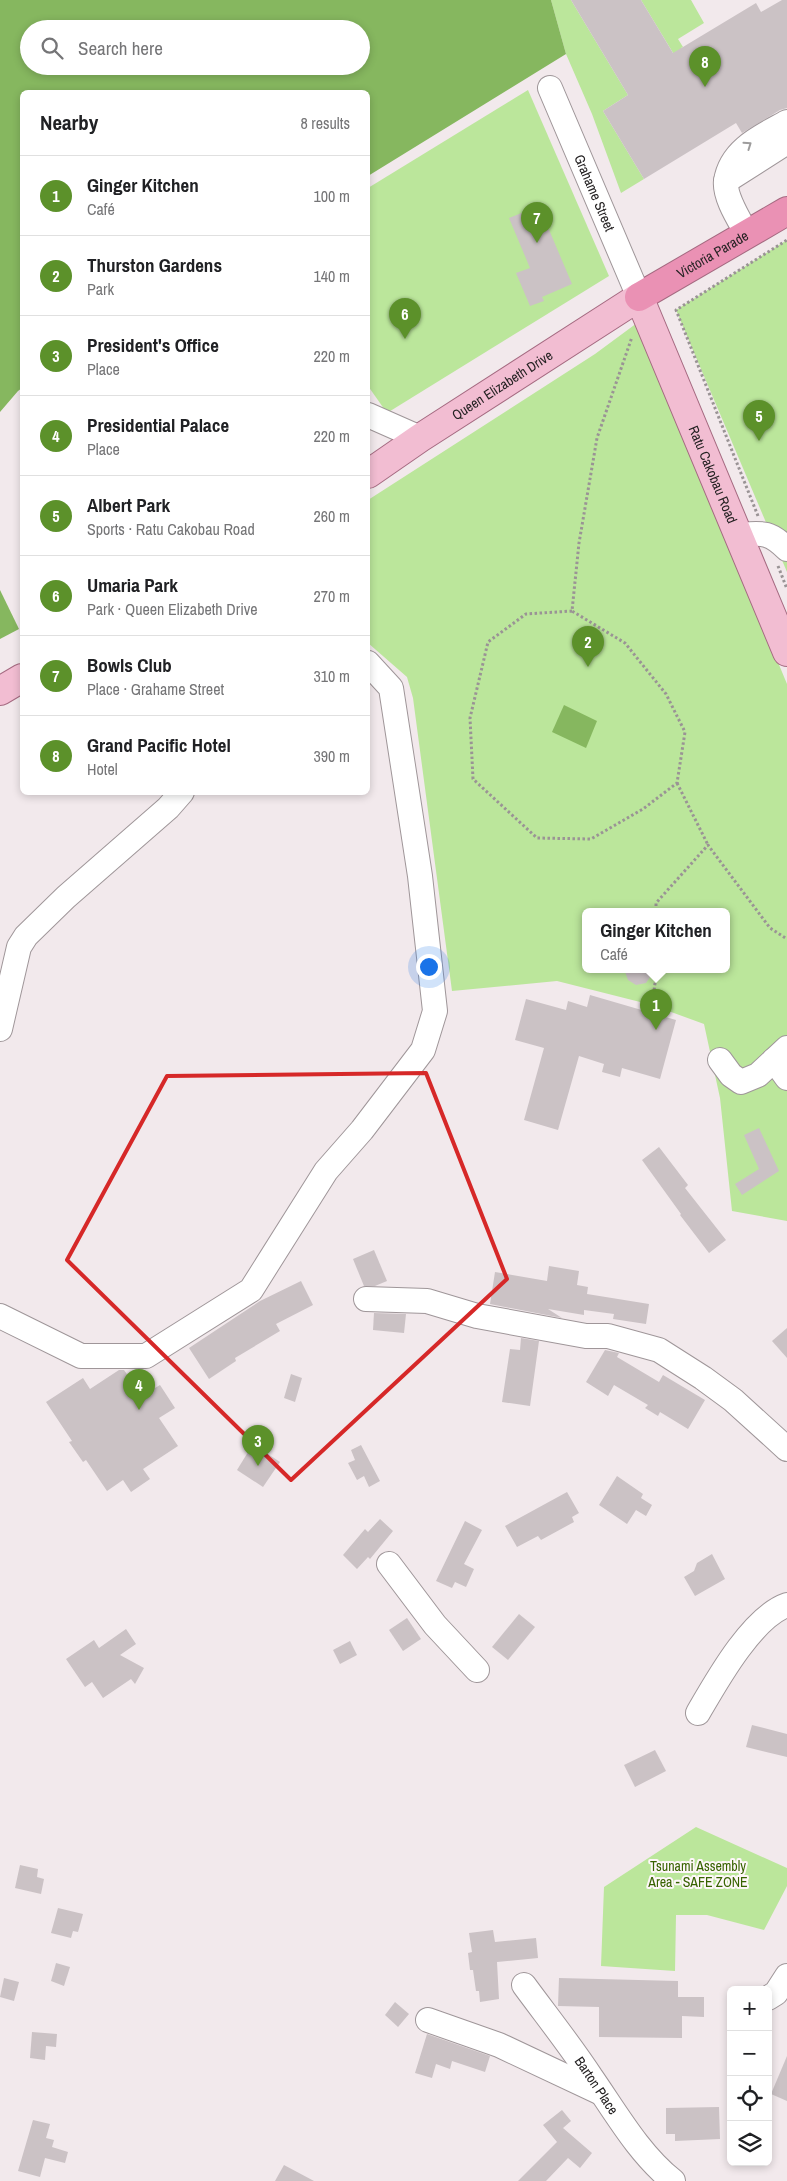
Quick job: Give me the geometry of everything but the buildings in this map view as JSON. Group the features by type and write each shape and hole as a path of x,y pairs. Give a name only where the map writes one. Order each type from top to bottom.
{"highway":[{"name":"Victoria Parade","path":"639,297 787,211"}],"main road":[{"name":"Queen Elizabeth Drive","path":"370,473 420,438 639,297"},
{"name":"Ratu Cakobau Road","path":"639,297 752,534 787,652"},
{"path":"0,691 20,679"}],"street":[{"name":"Grahame Street","path":"550,88 639,297"},
{"path":"747,234 732,204 726,181 737,154 787,122"},
{"path":"726,181 787,142"},
{"path":"370,416 420,438"},
{"path":"752,534 776,538 782,557"},
{"path":"0,1316 81,1356 146,1356 251,1290 326,1171 362,1130 423,1050 435,1011 420,876 390,688 370,665"},
{"path":"0,1029 19,947 26,936 66,897 168,808 179,795"},
{"path":"720,1060 732,1075 741,1082 783,1062"},
{"path":"366,1299 427,1301 477,1316 586,1336 608,1336 658,1350 718,1389 787,1449"},
{"path":"389,1564 435,1625 477,1670"},
{"path":"698,1713 717,1680 744,1641 769,1615 787,1605"},
{"name":"Barton Place","path":"524,1984 634,2139 658,2169 673,2181"},
{"path":"428,2020 499,2045 603,2094"}],"path":[{"path":"752,534 676,310 787,240"},
{"path":"572,611 579,542 597,438 634,332"},
{"path":"782,557 787,589"},
{"path":"677,783 643,810 591,839 537,838 473,779 470,718 488,642 526,614 572,611 625,643 666,694 685,732 677,783 708,845 770,928 787,939"},
{"path":"656,908 656,903 708,845"},
{"path":"652,1005 656,973"}],"highlighted area":[{"path":"426,1073 507,1279 291,1480 67,1260 167,1076"}],"green space":[{"path":"551,0 571,0 628,95 603,111 644,179 621,193 592,114 566,54"},
{"path":"641,0 691,0 704,23 678,39 683,47 681,48 684,71"},
{"path":"528,90 609,276 387,413 370,389 370,187"},
{"path":"787,240 787,572 676,310"},
{"path":"637,323 787,684 787,1221 732,1211 720,1098 704,1024 652,1005 557,981 452,991 413,698 407,677 370,645 370,499 595,354"},
{"name":"Tsunami Assembly Area - SAFE ZONE","path":"696,1827 787,1868 787,1886 764,1930 707,1915 676,1915 675,1971 601,1966 604,1887"}],"shaded area":[{"path":"0,0 551,0 566,54 370,175 370,90 20,90 20,390 0,412"},
{"path":"0,590 19,629 0,639"},
{"path":"564,705 597,721 586,748 552,732"}],"place":[{"name":"Grand Pacific Hotel","path":"705,87"},
{"name":"Bowls Club","path":"537,243"},
{"name":"Umaria Park","path":"405,339"},
{"name":"Albert Park","path":"759,441"},
{"name":"Thurston Gardens","path":"588,667"},
{"name":"Ginger Kitchen","path":"656,1030"},
{"name":"Presidential Palace","path":"139,1410"},
{"name":"President's Office","path":"258,1466"}]}
